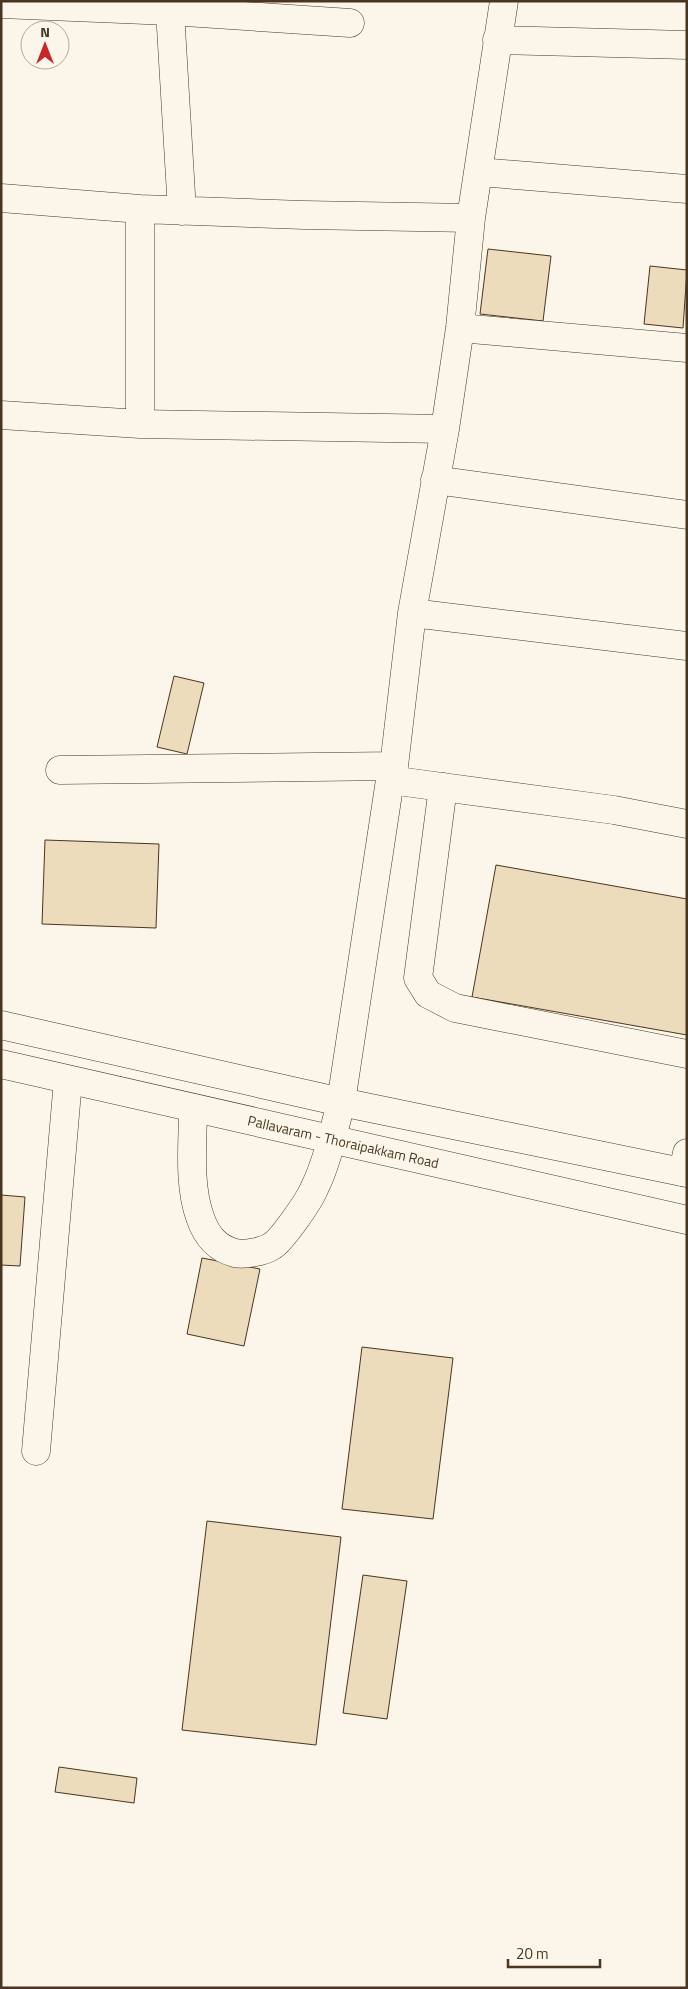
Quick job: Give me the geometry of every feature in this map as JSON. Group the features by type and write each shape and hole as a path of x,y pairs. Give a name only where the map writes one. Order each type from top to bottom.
{"street":[{"path":"193,1108 193,1188 199,1216 207,1234 221,1248 238,1254 260,1251 272,1246 289,1226 314,1189 341,1102 392,773 412,613 445,429 460,328 471,218 504,1"},
{"path":"1,4 170,11 350,23"},
{"path":"170,11 182,211"},
{"path":"497,40 687,45"},
{"path":"479,172 687,189"},
{"path":"1,198 182,211 471,218"},
{"path":"140,209 140,424"},
{"path":"460,328 687,348"},
{"path":"1,415 140,424 445,429"},
{"path":"435,480 687,515"},
{"path":"412,613 687,646"},
{"path":"60,770 392,773 443,787 614,810 687,824"},
{"path":"443,787 418,978 428,994 455,1008 687,1054"},
{"path":"1,1026 341,1102 686,1166"},
{"name":"Pallavaram - Thoraipakkam Road","path":"1,1064 687,1220"},
{"path":"36,1451 68,1080"}],"building":[{"path":"488,249 551,256 543,321 480,314"},
{"path":"650,266 687,270 683,328 644,324"},
{"path":"174,676 204,683 187,754 157,747"},
{"path":"45,840 159,844 156,928 42,924"},
{"path":"496,865 687,899 687,1035 472,997"},
{"path":"1,1195 25,1197 20,1266 1,1265"},
{"path":"202,1258 260,1269 244,1346 187,1334"},
{"path":"362,1347 453,1358 433,1519 342,1509"},
{"path":"207,1521 341,1537 316,1745 182,1730"},
{"path":"363,1575 407,1581 387,1719 343,1713"},
{"path":"59,1767 137,1778 134,1803 55,1792"}]}
